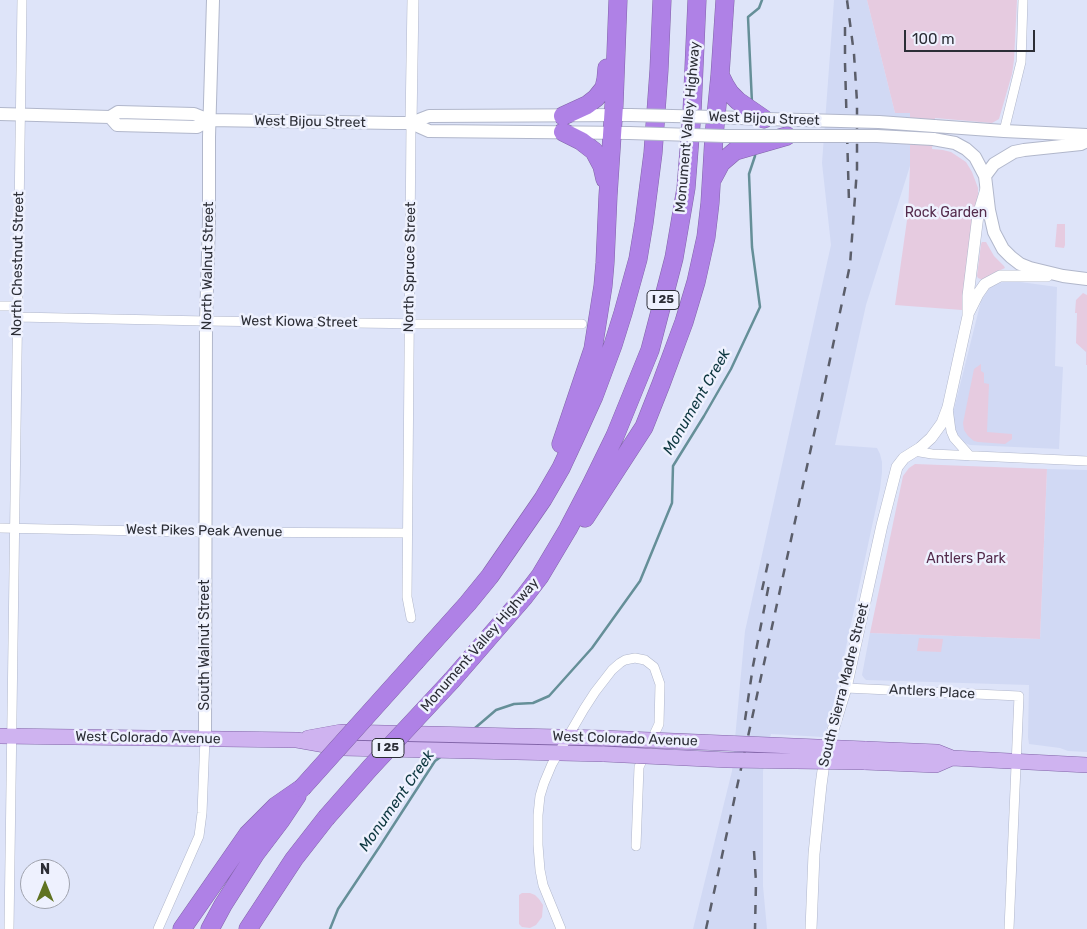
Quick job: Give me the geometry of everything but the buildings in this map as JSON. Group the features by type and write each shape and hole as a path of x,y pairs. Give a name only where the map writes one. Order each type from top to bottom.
{"highway":[{"path":"608,196 605,178 598,157 563,124 596,98 604,88 611,0"},
{"path":"510,548 561,444 593,349 604,278 608,196 622,115 618,0"},
{"name":"I 25","path":"210,929 256,852 281,820 302,788 490,576 543,499 561,468 594,396 613,345 638,259 653,153 662,0"},
{"name":"Monument Valley Highway","path":"248,929 279,881 326,818 452,680 540,576 591,486 615,436 650,350 674,258 686,188 692,112 697,0"},
{"path":"540,576 589,513 644,427 684,322 696,282 706,237 725,0"},
{"path":"720,75 730,93 764,119"},
{"path":"711,183 721,163 735,151 787,136"},
{"path":"182,929 248,834 276,806 302,788"},
{"path":"258,929 279,881"}],"main road":[{"name":"North Walnut Street","path":"206,532 206,321 213,0"},
{"name":"West Bijou Street","path":"0,114 110,117 117,124 198,127 209,120 411,124 429,131 563,124 622,115 879,122 1087,135"},
{"name":"West Bijou Street","path":"563,124 620,133 714,136 877,136 933,139 956,143 966,149 975,157 986,182"},
{"path":"1087,141 1082,144 1014,152 994,164 986,182 992,226 1003,249 1010,257 1030,268 1087,280"},
{"name":"South Walnut Street","path":"205,738 206,532"},
{"name":"West Colorado Avenue","path":"297,740 341,732 568,737 864,756"},
{"name":"West Colorado Avenue","path":"5,736 297,740 342,748 559,752 728,760 936,752 952,758 1087,765"}],"street":[{"name":"North Chestnut Street","path":"9,929 4,898 5,736 14,528 22,0"},
{"name":"North Spruce Street","path":"411,618 406,597 413,0"},
{"path":"1004,131 1022,62 1023,0"},
{"path":"968,316 968,296 978,215 986,182"},
{"path":"968,316 985,284 1000,276 1063,276"},
{"path":"0,306 17,306"},
{"name":"South Sierra Madre Street","path":"811,929 814,854 825,756 846,688 894,474 900,462 931,438 942,423 948,407 968,316"},
{"name":"West Kiowa Street","path":"17,317 409,324 582,324"},
{"path":"948,407 951,431 954,438 970,456"},
{"path":"914,451 932,454 1087,462"},
{"name":"West Pikes Peak Avenue","path":"0,528 407,534"},
{"path":"561,929 543,885 540,868 538,815 540,796 559,752 587,703 612,670 625,660 640,658 654,667 660,684 659,724 639,766 636,846"},
{"name":"Antlers Place","path":"846,688 1019,696 1016,761"},
{"name":"South Walnut Street","path":"158,929 162,924 199,836 202,813 205,738"},
{"path":"1009,929 1016,761"}],"shaded area":[{"path":"834,0 867,0 895,113 910,113 910,166 866,305 835,445 877,448 882,462 880,489 831,717 823,737 771,734 763,771 763,886 767,929 693,929 732,771 745,631 831,245 822,163"},
{"path":"1006,281 1057,287 1055,366 1063,367 1059,449 970,445 962,442 956,433 953,416 954,409 981,301 994,285"},
{"path":"1047,469 1087,470 1087,752 1068,751 1060,748 1029,744 1029,685 866,680 862,675 870,633 1040,639"}],"green space":[{"name":"Rock Garden","path":"867,0 1017,0 1012,74 999,119 992,123 935,118 932,149 951,152 966,162 978,188 962,310 895,305 908,213 910,113 895,113"},
{"path":"1057,224 1065,224 1064,248 1055,247"},
{"path":"982,242 986,242 994,256 1005,268 983,280 977,276"},
{"path":"1083,293 1087,295 1087,365 1086,352 1076,343 1076,300"},
{"path":"981,364 981,371 984,373 984,383 989,384 987,432 1012,434 1012,439 1005,444 974,441 964,430 963,423 974,369"},
{"name":"Antlers Park","path":"915,464 1047,469 1040,639 870,633 903,476"},
{"path":"919,638 943,639 941,652 917,651"},
{"path":"522,893 535,895 543,905 542,917 536,925 530,928 522,927 519,924 519,895"}],"waterway":[{"name":"Monument Creek","path":"752,103 748,17 759,8 762,0"},
{"name":"Monument Creek","path":"475,728 496,710 514,704 533,703 549,696 592,648 640,581 672,503 673,466 731,369 760,307 752,247 749,174 755,153"},
{"name":"Monument Creek","path":"330,929 338,909 435,761 442,756"}],"railway":[{"path":"706,929 850,265 857,169 857,102 854,54 847,0"},
{"path":"845,27 849,202"},
{"path":"762,590 768,563"},
{"path":"745,720 753,666 769,584"},
{"path":"754,851 756,882 755,929"}]}
